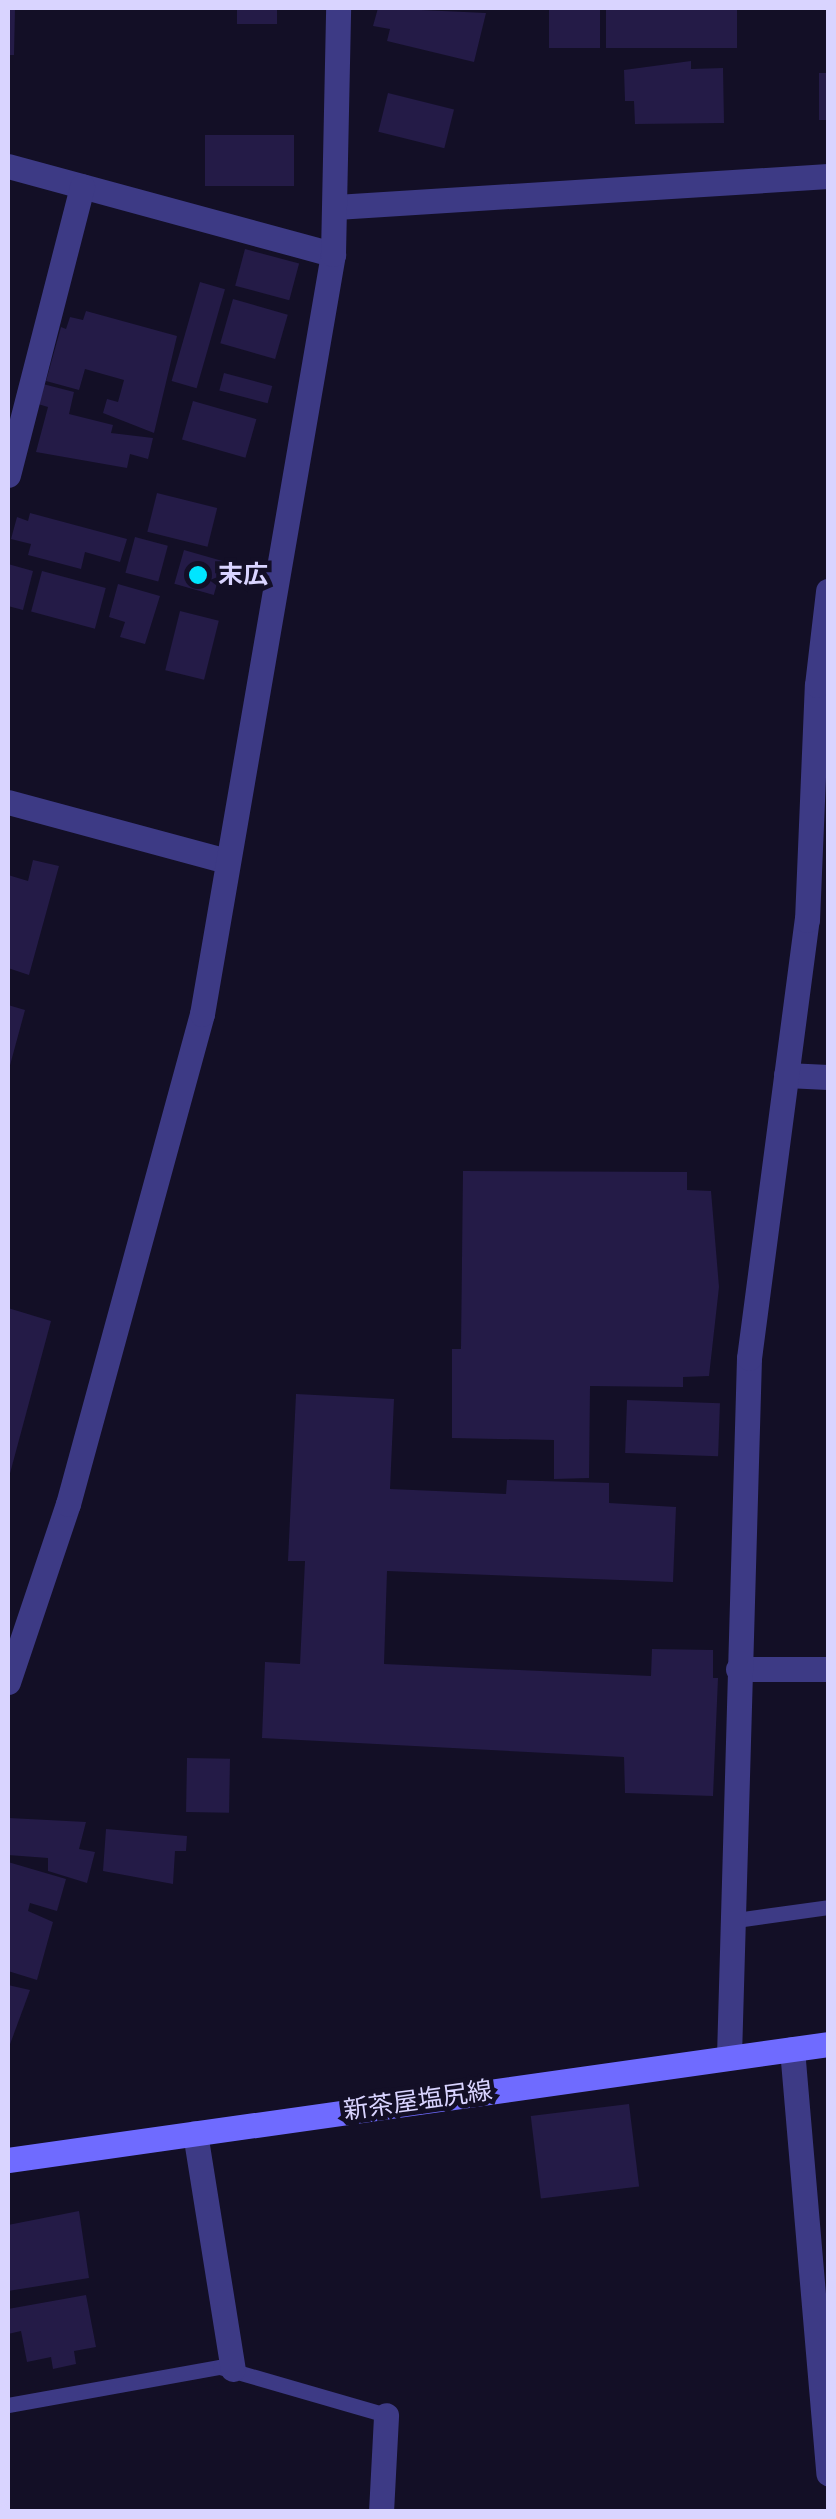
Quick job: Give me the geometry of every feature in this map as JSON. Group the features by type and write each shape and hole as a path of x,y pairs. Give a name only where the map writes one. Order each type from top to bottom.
{"main road":[{"name":"新茶屋塩尻線","path":"8,2160 828,2044"}],"street":[{"path":"8,1682 68,1504 202,1014 333,254 338,8"},
{"path":"8,166 333,254"},
{"path":"336,207 828,176"},
{"path":"8,475 82,186"},
{"path":"729,2056 729,1921 749,1358 807,920 817,685 828,592"},
{"path":"8,802 227,861"},
{"path":"786,1075 828,1077"},
{"path":"738,1669 828,1670"},
{"path":"792,2049 828,2473"},
{"path":"195,2132 233,2369"},
{"path":"381,2512 386,2415"}],"lane":[{"path":"729,1921 828,1908"},
{"path":"8,2405 233,2369 386,2415"}],"building":[{"path":"8,8 15,8 14,55 8,55"},
{"path":"237,8 277,8 277,24 237,24"},
{"path":"378,8 486,13 474,62 387,41 390,29 373,26"},
{"path":"549,8 600,8 600,48 549,48"},
{"path":"606,8 737,8 737,48 606,48"},
{"path":"691,61 691,69 723,68 724,123 635,124 634,101 625,101 624,70"},
{"path":"819,73 828,73 828,120 819,120"},
{"path":"388,93 454,109 444,148 378,132"},
{"path":"205,135 294,135 294,186 205,186"},
{"path":"245,249 299,263 289,300 235,286"},
{"path":"200,282 225,289 197,388 172,381"},
{"path":"233,299 288,315 275,359 220,343"},
{"path":"86,311 177,336 154,433 103,413 107,399 118,402 124,380 85,369 79,390 46,381 61,327 66,329 70,317 83,320"},
{"path":"224,373 272,386 268,403 219,390"},
{"path":"43,384 74,392 69,414 113,425 111,433 153,438 148,459 130,454 127,468 36,452 48,407 38,404"},
{"path":"193,401 256,419 245,458 182,439"},
{"path":"157,493 217,508 207,547 147,532"},
{"path":"30,513 127,539 120,562 85,552 81,569 28,555 31,544 11,539 17,517 28,521"},
{"path":"135,537 168,546 158,582 125,573"},
{"path":"184,550 223,561 214,595 174,584"},
{"path":"8,564 33,571 23,610 8,606"},
{"path":"42,571 106,588 95,629 31,612"},
{"path":"118,584 160,596 145,644 120,637 125,622 109,617"},
{"path":"180,611 219,621 204,680 165,670"},
{"path":"33,860 59,866 29,975 8,968 8,875 28,881"},
{"path":"8,1005 25,1010 9,1069 8,1069"},
{"path":"463,1171 687,1172 687,1190 711,1191 719,1287 709,1376 683,1377 683,1387 590,1386 589,1478 554,1479 554,1440 452,1438 452,1349 461,1349"},
{"path":"8,1308 51,1321 9,1477 8,1477"},
{"path":"296,1394 394,1399 390,1489 506,1494 507,1480 609,1483 609,1503 676,1507 673,1582 387,1571 384,1664 651,1676 652,1649 713,1650 713,1678 718,1678 713,1796 625,1793 624,1757 262,1738 265,1662 300,1664 305,1561 288,1561"},
{"path":"627,1400 720,1403 718,1456 625,1453"},
{"path":"187,1758 230,1759 229,1813 186,1812"},
{"path":"9,1818 86,1822 79,1849 95,1852 87,1883 48,1871 48,1858 8,1855"},
{"path":"106,1829 187,1836 186,1851 175,1851 173,1884 103,1871"},
{"path":"8,1862 66,1879 57,1911 30,1903 28,1911 53,1922 37,1980 8,1971"},
{"path":"8,1985 30,1990 9,2047 8,2047"},
{"path":"629,2104 639,2186 541,2198 531,2116"},
{"path":"79,2211 89,2278 8,2291 8,2225"},
{"path":"86,2295 96,2347 74,2351 76,2364 53,2369 51,2357 27,2362 21,2331 8,2334 8,2309"}],"place":[{"name":"末広","path":"198,575"}]}
